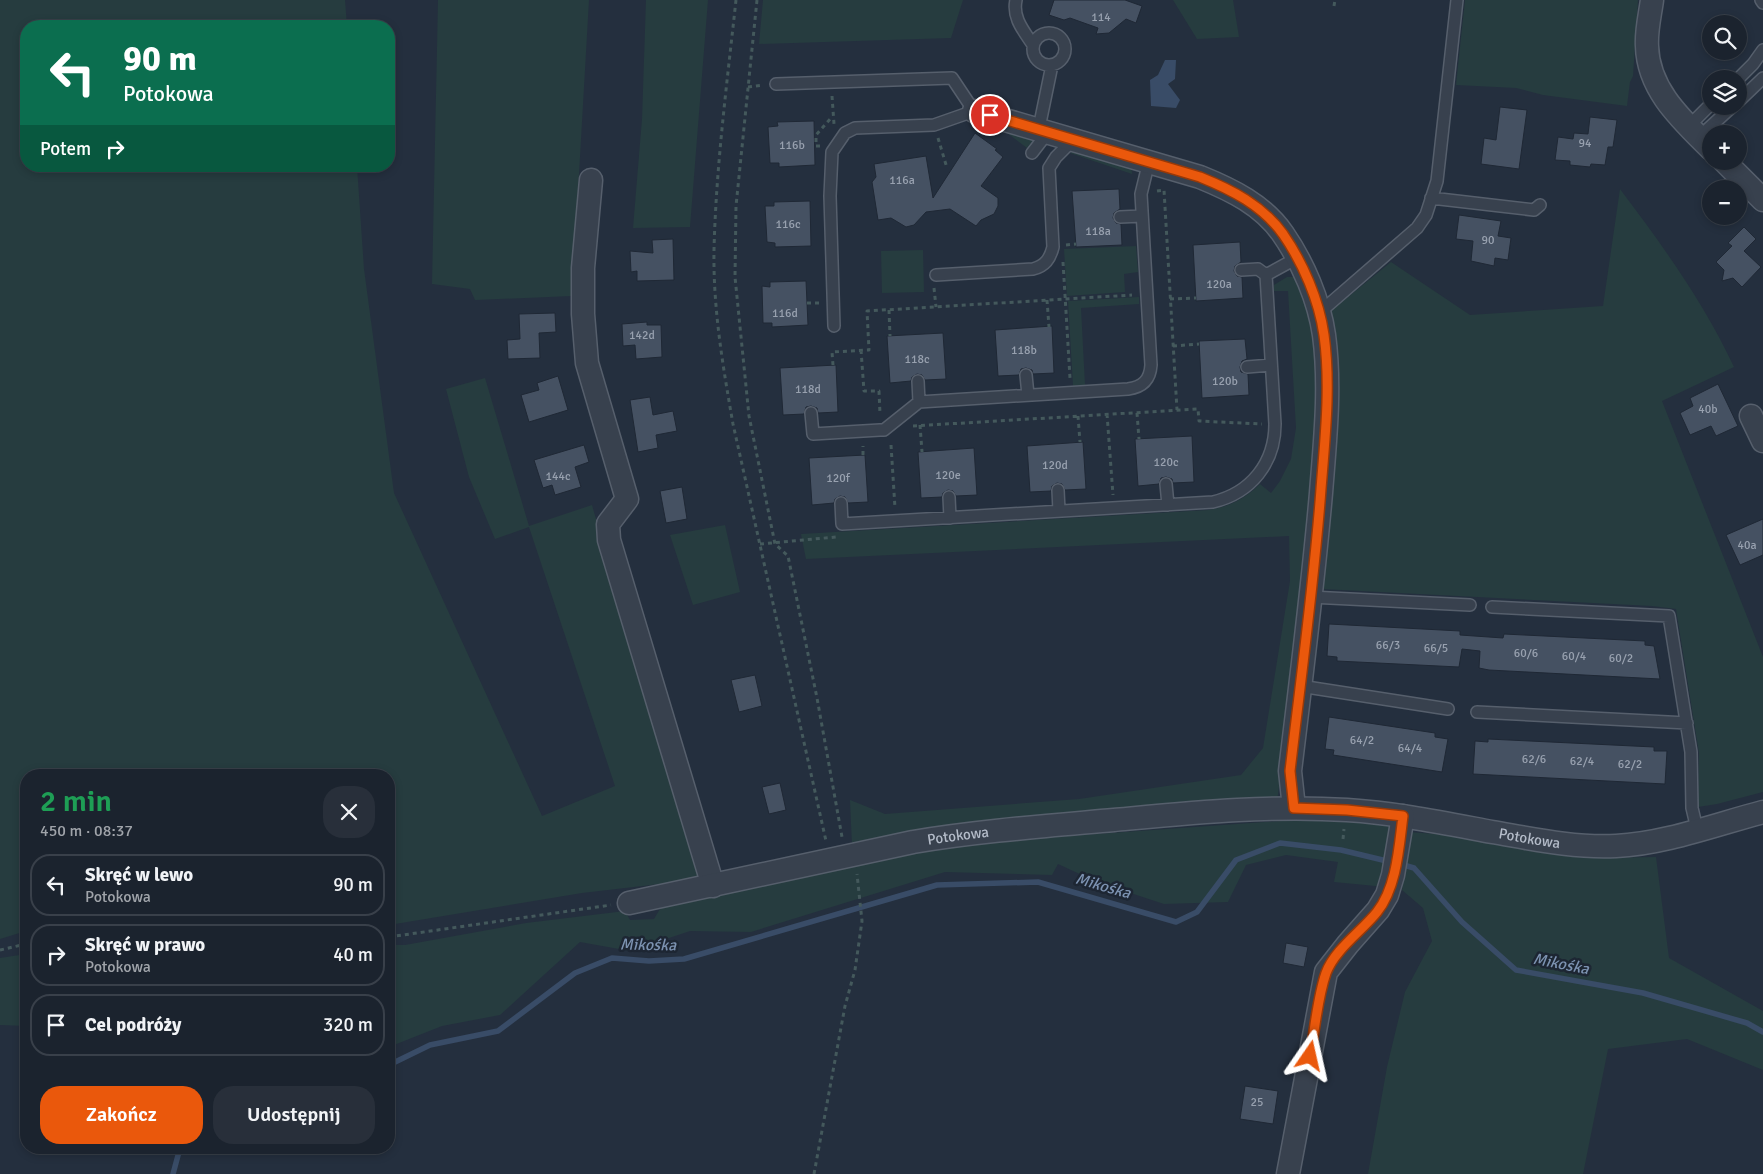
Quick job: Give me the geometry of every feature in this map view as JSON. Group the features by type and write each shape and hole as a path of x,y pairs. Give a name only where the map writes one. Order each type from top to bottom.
{"street":[{"path":"1652,0 1647,46 1650,73 1663,97 1700,137"},
{"path":"974,111 1074,139 1229,189 1258,207 1282,233 1297,258 1319,313 1328,381 1322,485 1290,771 1294,808"},
{"path":"1733,170 1763,200"},
{"path":"591,180 583,268 583,314 587,363 627,500 608,524 609,540 713,886"},
{"path":"1751,416 1763,441"},
{"name":"Potokowa","path":"629,903 913,842 957,835 1186,814 1294,808 1347,810 1403,816 1547,842 1586,846 1627,845 1655,840 1763,812"},
{"path":"1288,1174 1326,972 1378,910 1387,895 1393,875 1403,816"}],"lane":[{"path":"1016,0 1015,12 1019,25 1033,45 1035,58 1045,65 1052,65 1063,59 1065,53 1064,41 1060,36 1048,32 1042,34 1033,45"},
{"path":"1319,313 1417,228 1426,216 1436,181 1457,0"},
{"path":"1747,70 1763,50"},
{"path":"1032,153 1044,130 1052,65"},
{"path":"776,84 952,78 974,111 934,125 855,128 840,139 832,152 830,196 834,326"},
{"path":"1747,93 1763,78"},
{"path":"1700,137 1707,115"},
{"path":"1700,137 1723,115"},
{"path":"936,275 1033,269 1045,264 1051,256 1053,248 1049,168 1056,157 1074,139"},
{"path":"811,413 813,434 884,430 919,402 1128,390 1142,384 1148,378 1151,365 1141,191 1149,162"},
{"path":"1431,198 1534,210 1540,205"},
{"path":"1120,217 1142,216"},
{"path":"1266,275 1297,258"},
{"path":"841,503 842,524 1213,502 1227,499 1246,488 1265,465 1273,447 1275,428 1266,275 1258,269 1241,270"},
{"path":"1247,367 1271,365"},
{"path":"1026,374 1028,395"},
{"path":"918,381 919,402"},
{"path":"1166,484 1168,505"},
{"path":"1058,490 1059,512"},
{"path":"949,497 950,518"},
{"path":"1310,597 1470,606"},
{"path":"1492,607 1669,616 1691,752 1692,808 1697,829"},
{"path":"1300,686 1448,709"},
{"path":"1477,712 1687,723"}],"path":[{"path":"736,0 722,139 714,251 722,357 733,424 760,544 839,859"},
{"path":"757,0 736,206 735,278 749,416 774,541 788,556 839,859"},
{"path":"1334,6 1335,0"},
{"path":"831,82 833,117 840,139"},
{"path":"816,146 816,135 833,117"},
{"path":"934,125 947,168"},
{"path":"1141,191 1164,190 1177,410"},
{"path":"1065,289 1071,393"},
{"path":"935,293 936,307"},
{"path":"833,365 832,352 869,350 867,311 1113,296"},
{"path":"1170,299 1196,298"},
{"path":"1047,300 1049,326"},
{"path":"888,310 890,336"},
{"path":"1173,346 1199,344"},
{"path":"862,350 864,391 879,391 880,408"},
{"path":"910,426 1198,409 1199,421 1254,423"},
{"path":"1137,413 1138,439"},
{"path":"1107,414 1112,494"},
{"path":"1078,416 1080,442"},
{"path":"920,426 922,452"},
{"path":"882,445 891,443 895,508"},
{"path":"862,455 862,446 872,446"},
{"path":"760,544 774,541 837,537 842,524"},
{"path":"814,1174 845,1006 855,970 862,921 860,897"},
{"path":"395,936 629,903"},
{"path":"0,950 20,945"}],"green space":[{"path":"0,0 345,0 347,20 20,20 20,172 357,172 364,269 394,493 542,816 615,786 529,527 495,539 469,477 446,389 485,378 529,526 592,505 634,653 703,879 582,893 395,924 395,769 20,769 20,933 0,939"},
{"path":"438,0 589,0 572,296 475,300 470,289 432,284"},
{"path":"646,0 708,0 690,227 633,228 642,119"},
{"path":"763,0 963,0 951,38 759,44"},
{"path":"1173,0 1233,0 1239,37 1197,39"},
{"path":"1465,0 1638,0 1633,76 1630,82 1627,106 1543,95 1516,88 1456,85"},
{"path":"1002,129 1034,139 1027,148"},
{"path":"1078,149 1131,162 1132,174 1070,153"},
{"path":"1620,189 1682,275 1710,320 1734,367 1662,401 1763,657 1763,792 1698,807 1699,753 1676,609 1652,606 1322,589 1326,315 1391,262 1470,315 1603,306"},
{"path":"1136,246 1138,272 1124,274 1125,292 1067,296 1064,249"},
{"path":"923,250 924,292 882,293 881,251"},
{"path":"1287,277 1300,277 1310,311 1318,379 1318,414 1313,484 1277,802 852,846 850,800 885,814 1079,799 1241,775 1263,748 1290,581 1289,536 806,559 801,534 1208,510 1223,507 1237,501 1249,494 1260,484 1271,493 1280,481 1291,459 1296,428 1288,291 1274,291 1274,285"},
{"path":"1139,297 1139,304 1081,308 1085,385 1073,386 1068,301"},
{"path":"725,525 740,592 693,605 670,535"},
{"path":"1323,818 1393,827 1386,887 1334,882 1338,862 1286,855 1246,865 1228,902 1164,904 1097,882 1058,864 1052,875 945,872 751,932 690,931 630,951 580,942 500,1015 442,1026 395,1045 395,945 405,945 526,923 625,911 630,920 654,919 663,904 970,843"},
{"path":"1408,832 1492,838 1597,858 1656,857 1669,958 1763,1011 1763,1070 1687,1039 1608,1049 1583,1174 1368,1174 1387,1067 1405,992 1432,941 1423,908 1402,890"},
{"path":"20,955 20,1026 0,1025 0,958"}],"water":[{"path":"1165,60 1176,60 1175,79 1168,84 1180,100 1176,108 1151,106 1150,80 1158,75"}],"building":[{"path":"1054,0 1125,0 1142,6 1136,23 1126,19 1109,33 1096,34 1098,28 1070,18 1064,20 1049,15"},
{"path":"1500,107 1527,110 1519,169 1481,164 1484,138 1496,140"},
{"path":"1590,117 1617,120 1613,147 1608,147 1605,165 1591,164 1590,167 1570,165 1570,161 1555,160 1558,137 1573,139 1574,133 1588,134"},
{"path":"814,121 815,165 779,167 779,163 770,163 768,127 778,126 777,122"},
{"path":"975,133 997,149 995,150 1003,157 981,186 998,198 998,206 994,214 981,220 976,226 950,209 926,212 914,225 906,227 891,218 878,220 872,182 876,177 874,164 926,156 933,198"},
{"path":"1119,189 1120,209 1114,213 1113,218 1116,223 1121,224 1122,245 1076,247 1072,191"},
{"path":"810,201 811,246 775,247 775,243 767,242 765,206 774,206 774,202"},
{"path":"1459,215 1501,221 1498,236 1511,238 1508,260 1495,258 1494,266 1471,261 1473,241 1456,239"},
{"path":"1744,227 1756,239 1744,251 1761,267 1742,287 1733,278 1722,281 1724,270 1716,262 1732,246 1728,243"},
{"path":"673,239 674,280 637,281 637,271 631,272 630,251 653,253 652,240"},
{"path":"1240,242 1241,262 1235,266 1234,271 1237,276 1242,277 1243,298 1196,301 1193,245"},
{"path":"806,281 808,325 772,327 772,323 763,323 762,286 770,287 770,282"},
{"path":"555,313 556,332 539,333 540,358 508,359 507,340 520,339 519,314"},
{"path":"647,322 647,325 661,325 662,357 636,359 635,345 623,346 622,324"},
{"path":"1052,326 1054,373 1033,374 1032,370 1026,368 1021,369 1019,375 998,376 995,330"},
{"path":"943,333 946,379 925,380 922,375 917,374 912,377 911,381 890,383 887,336"},
{"path":"1245,339 1247,359 1242,361 1240,367 1241,372 1248,374 1249,395 1202,398 1199,341"},
{"path":"836,365 838,412 818,413 817,408 811,406 806,407 804,414 783,415 780,368"},
{"path":"558,376 568,410 529,422 521,395 539,390 537,383"},
{"path":"1718,384 1738,426 1716,436 1711,426 1690,435 1680,413 1693,406 1690,398"},
{"path":"650,397 653,415 673,411 677,431 656,435 658,448 638,452 630,400"},
{"path":"1192,436 1194,482 1173,483 1172,479 1166,477 1161,478 1159,484 1138,486 1135,439"},
{"path":"1083,442 1086,489 1065,490 1062,484 1057,483 1052,486 1051,491 1030,492 1027,446"},
{"path":"584,445 589,462 575,467 581,487 555,495 552,485 543,488 534,460"},
{"path":"974,448 977,495 956,496 953,491 948,490 943,493 942,497 921,498 918,452"},
{"path":"865,455 868,502 848,503 845,497 840,496 835,499 834,503 812,505 809,458"},
{"path":"682,487 687,519 666,523 660,491"},
{"path":"1763,519 1763,555 1740,565 1726,535"},
{"path":"1329,624 1460,631 1460,635 1503,638 1504,634 1645,641 1645,645 1654,646 1660,679 1489,670 1479,668 1480,651 1462,649 1459,667 1337,661 1337,657 1327,656"},
{"path":"755,675 762,706 739,712 731,680"},
{"path":"1329,717 1435,733 1435,737 1448,739 1442,772 1333,755 1334,750 1325,749"},
{"path":"1488,739 1654,747 1654,751 1667,751 1665,784 1473,774 1475,741 1488,742"},
{"path":"780,783 786,810 769,814 762,787"},
{"path":"1286,943 1308,947 1304,967 1283,963"},
{"path":"1245,1086 1278,1091 1273,1124 1240,1119"}],"waterway":[{"name":"Mikośka","path":"395,1062 430,1045 498,1031 575,973 612,958 649,961 684,959 937,885 1038,882 1176,922 1197,912 1236,860 1280,843 1341,850 1391,862"},
{"name":"Mikośka","path":"1400,864 1414,868 1462,922 1516,970 1643,993 1747,1023 1763,1032"},
{"name":"Mikośka","path":"173,1174 178,1154"}],"route":[{"path":"990,115 1200,177 1229,189 1258,207 1282,233 1307,278 1319,313 1324,335 1328,381 1317,542 1290,771 1294,808 1347,810 1403,816 1393,875 1387,895 1378,910 1333,961 1326,972 1310,1056"}]}
